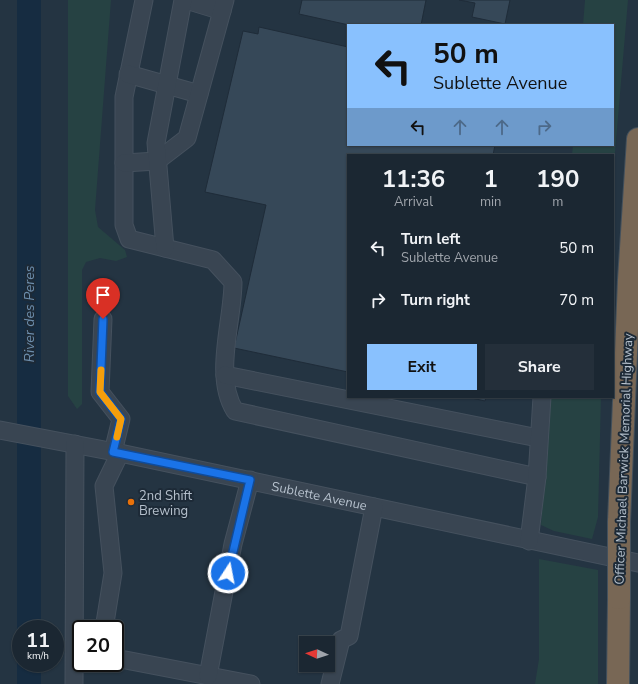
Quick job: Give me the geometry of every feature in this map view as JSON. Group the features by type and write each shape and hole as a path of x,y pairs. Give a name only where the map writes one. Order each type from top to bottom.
{"highway":[{"name":"Officer Michael Barwick Memorial Highway","path":"618,684 619,522 628,287 638,138"}],"street":[{"path":"144,0 124,97 124,225 129,239 213,260 233,282 233,303 229,326 225,385 230,403 235,411 537,477"},
{"path":"165,248 156,143 183,0"},
{"path":"124,163 157,161 187,138 223,6 186,0"},
{"path":"128,74 198,94"},
{"path":"103,319 100,392 121,419 117,452 104,486 113,573 105,620"},
{"path":"225,375 538,438"},
{"path":"530,541 537,477 538,438 542,398"},
{"name":"Sublette Avenue","path":"0,430 117,452 638,563"},
{"path":"69,443 74,684"},
{"path":"208,676 233,544 250,480"},
{"path":"330,684 341,640 349,636 374,507"},
{"path":"124,660 251,684"}],"green space":[{"path":"68,0 111,0 95,210 98,227 125,250 127,257 116,261 100,258 86,262 82,270 82,404 77,409 68,396"},
{"path":"585,0 628,0 614,164 614,154 572,154 573,146 614,146 614,24 583,24"},
{"path":"551,398 601,398 598,517 592,539 554,531 541,525"},
{"path":"539,559 598,570 598,684 535,684 539,659"}],"building":[{"path":"302,0 426,0 421,24 347,25 299,14"},
{"path":"459,0 510,0 505,24 472,17 475,3"},
{"path":"259,27 347,47 347,146 495,146 493,154 347,154 347,372 234,348 266,205 205,192 243,31 258,34"},
{"path":"472,398 486,398 485,401"}],"waterway":[{"name":"River des Peres","path":"29,0 29,620"},
{"name":"River des Peres","path":"29,672 29,684"}],"slow traffic":[{"path":"101,370 100,392 121,419 117,437"}],"place":[{"name":"2nd Shift Brewing","path":"131,502"}],"route":[{"path":"103,319 100,392 121,419 113,452 250,480 233,544 228,573"}]}
